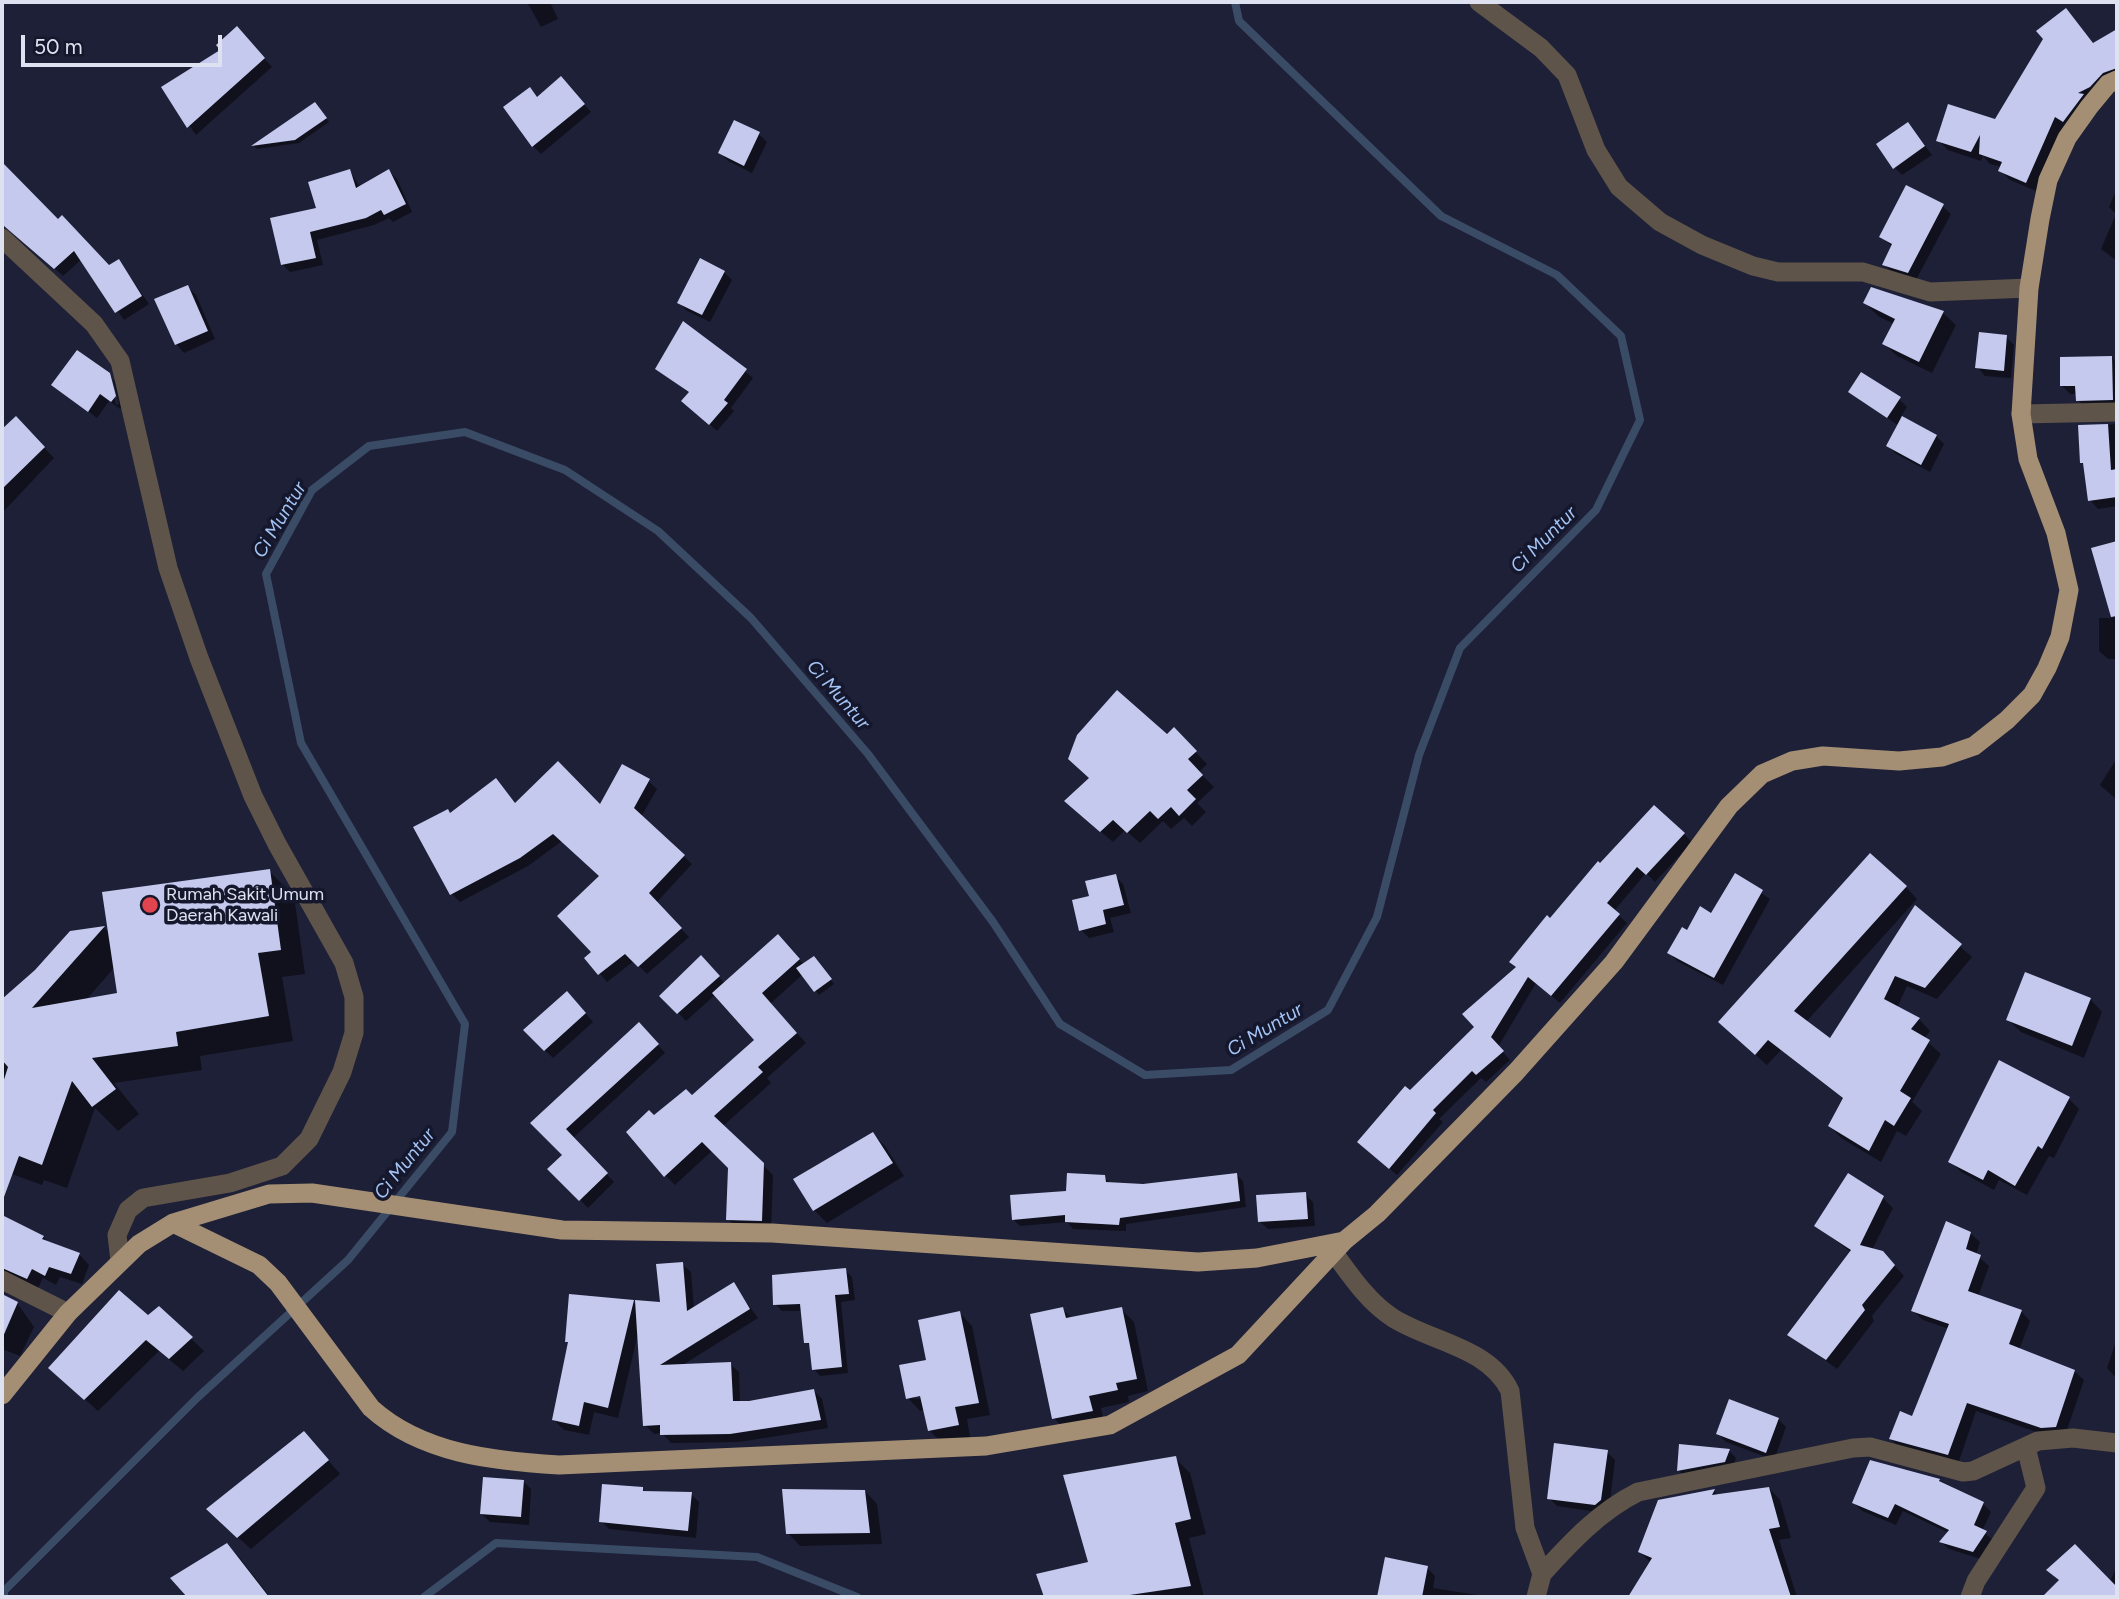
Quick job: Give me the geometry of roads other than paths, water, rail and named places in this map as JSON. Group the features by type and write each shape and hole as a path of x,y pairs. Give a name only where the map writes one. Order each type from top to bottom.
{"highway":[{"path":"173,1223 259,1265 278,1283 371,1408 404,1433 493,1461 559,1465 986,1446 1110,1425 1198,1379 1238,1355 1339,1247 1384,1207 1543,1042 1614,962 1729,806 1762,774 1793,761 1823,756 1899,761 1942,757 1974,746 2032,695 2060,636 2069,590 2056,533 2028,459 2021,414 2029,288 2048,180 2067,138 2108,84 2117,79"},
{"path":"2,1395 68,1313 139,1244 173,1223 269,1194 313,1193 562,1230 772,1233 1198,1262 1257,1258 1339,1247"}],"street":[{"path":"1479,2 1541,48 1561,68 1573,87 1596,150 1619,187 1660,222 1702,245 1753,266 1778,272 1863,272 1930,292 2029,288"},
{"path":"2,238 94,324 120,361 169,568 199,658 254,796 277,844 344,963 354,997 354,1033 346,1059 309,1139 282,1166 230,1184 143,1198 128,1210 117,1236 120,1261"},
{"path":"2021,414 2117,412"},
{"path":"1339,1247 1371,1300 1389,1316 1411,1329 1471,1354 1503,1376 1510,1391 1525,1528 1542,1574"},
{"path":"2,1280 68,1313"},
{"path":"1536,1597 1542,1574 1575,1538 1615,1503 1638,1492 1853,1448 1870,1447 1963,1472 1973,1471 2026,1447 2054,1439 2117,1443"},
{"path":"1970,1597 1976,1581 2036,1488 2026,1447"}],"waterway":[{"name":"Ci Muntur","path":"4,1597 4,1591 197,1398 348,1260 452,1132 465,1024 301,743 266,574 312,490 369,446 465,432 565,470 658,531 751,618 868,754 993,922 1060,1024 1145,1075 1231,1070 1328,1010 1377,917 1419,755 1460,648 1596,510 1640,420 1621,336 1557,275 1441,216 1239,21 1235,2"},
{"name":"Ci Muntur","path":"424,1597 496,1543 757,1557 857,1597"}],"place":[{"name":"Rumah Sakit Umum Daerah Kawali","path":"150,905"}]}
